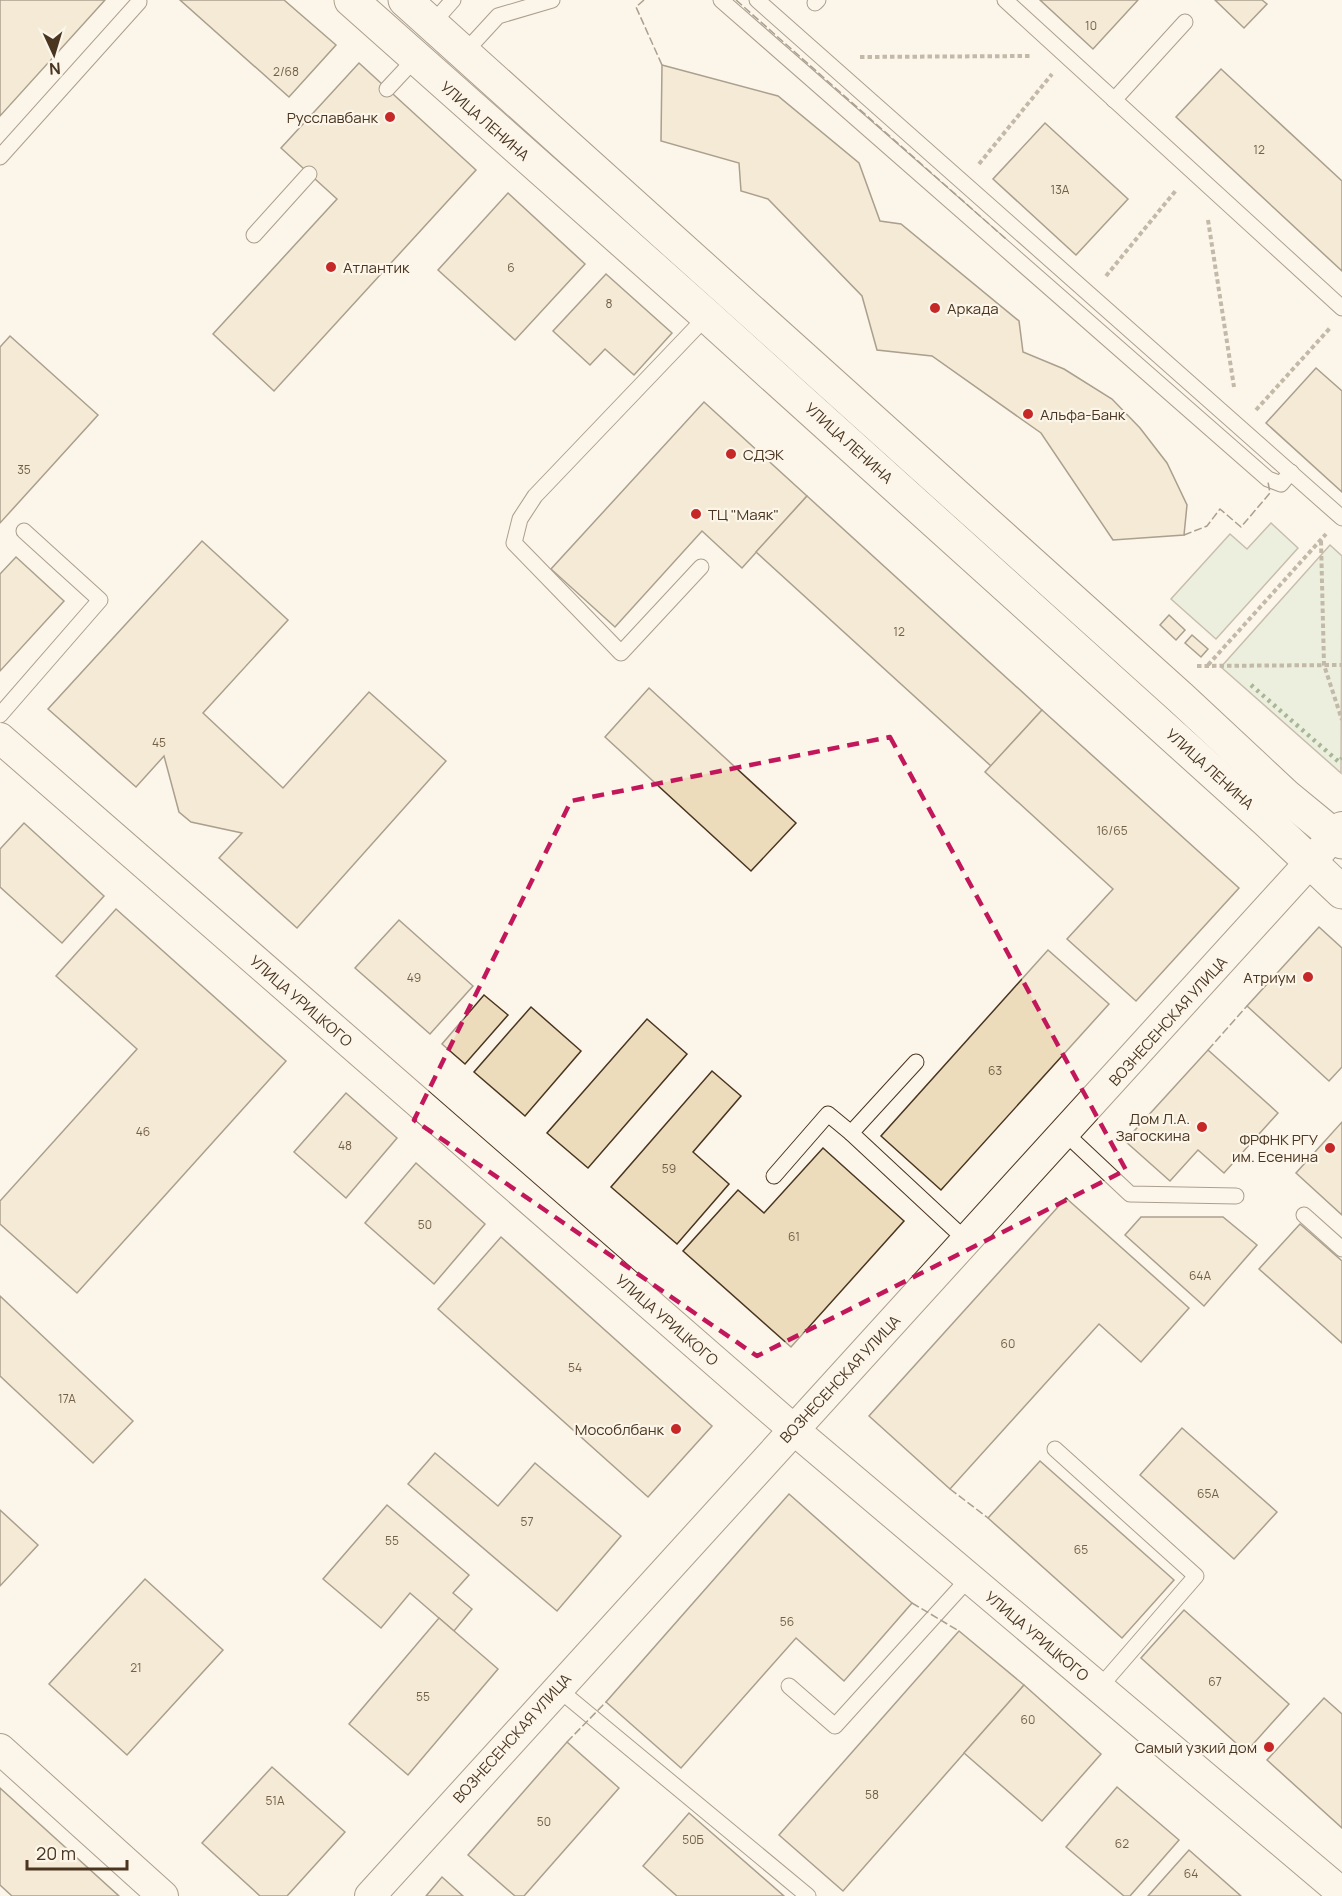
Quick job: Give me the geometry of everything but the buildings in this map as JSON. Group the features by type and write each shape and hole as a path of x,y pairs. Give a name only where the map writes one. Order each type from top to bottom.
{"main road":[{"name":"УЛИЦА ЛЕНИНА","path":"351,0 708,316 1268,822 1342,892"},
{"name":"УЛИЦА ЛЕНИНА","path":"405,0 1152,672 1286,796 1339,835"}],"street":[{"name":"УЛИЦА УРИЦКОГО","path":"0,738 793,1430 1342,1893"},
{"name":"ВОЗНЕСЕНСКАЯ УЛИЦА","path":"370,1896 1310,862 1339,835"},
{"path":"0,1749 163,1896"}],"lane":[{"path":"431,25 453,0"},
{"path":"464,53 498,16 552,0"},
{"path":"721,0 1268,479 1281,484 1291,472"},
{"path":"757,0 1342,518"},
{"path":"1005,0 1342,308"},
{"path":"0,157 140,2"},
{"path":"1114,100 1185,22"},
{"path":"387,89 415,59"},
{"path":"254,235 309,174"},
{"path":"700,567 621,653 514,543 520,519 535,496 708,316"},
{"path":"0,715 100,600 24,531"},
{"path":"851,1133 916,1062"},
{"path":"774,1176 828,1114 967,1241"},
{"path":"1065,1133 1130,1194 1236,1196"},
{"path":"1304,1215 1342,1249"},
{"path":"1054,1449 1196,1576 1099,1688"},
{"path":"789,1686 835,1726 969,1578"},
{"path":"557,1688 808,1896"}],"path":[{"path":"821,57 1066,56"},
{"path":"963,183 1066,56"},
{"path":"1090,295 1197,176"},
{"path":"1197,176 1240,428"},
{"path":"1240,428 1334,324"},
{"path":"1208,665 1342,518"},
{"path":"1320,541 1324,665 1342,720"},
{"path":"1152,672 1208,665 1342,665"}],"highlighted area":[{"path":"890,737 1126,1170 757,1356 414,1120 571,801"}],"green space":[{"path":"1271,523 1298,548 1216,639 1171,599 1230,534 1247,549"},
{"path":"1330,545 1342,556 1341,773 1221,667"}],"hedge":[{"path":"1251,685 1339,762 1342,758"}],"fence":[{"path":"644,0 636,7 662,65"},
{"path":"736,0 1006,239"},
{"path":"1184,535 1207,526 1220,509 1241,527 1270,493 1268,482"},
{"path":"1208,1050 1247,1006"},
{"path":"950,1489 988,1518"},
{"path":"912,1603 959,1631"},
{"path":"567,1742 606,1702"}],"place":[{"name":"Русславбанк","path":"390,117"},
{"name":"Атлантик","path":"331,267"},
{"name":"Аркада","path":"935,308"},
{"name":"Альфа-Банк","path":"1028,414"},
{"name":"СДЭК","path":"731,454"},
{"name":"ТЦ \"Маяк\"","path":"696,514"},
{"name":"Атриум","path":"1308,977"},
{"name":"Дом Л.А. Загоскина","path":"1202,1127"},
{"name":"ФРФНК РГУ им. Есенина","path":"1330,1148"},
{"name":"Мособлбанк","path":"676,1429"},
{"name":"Самый узкий дом","path":"1269,1747"}]}
